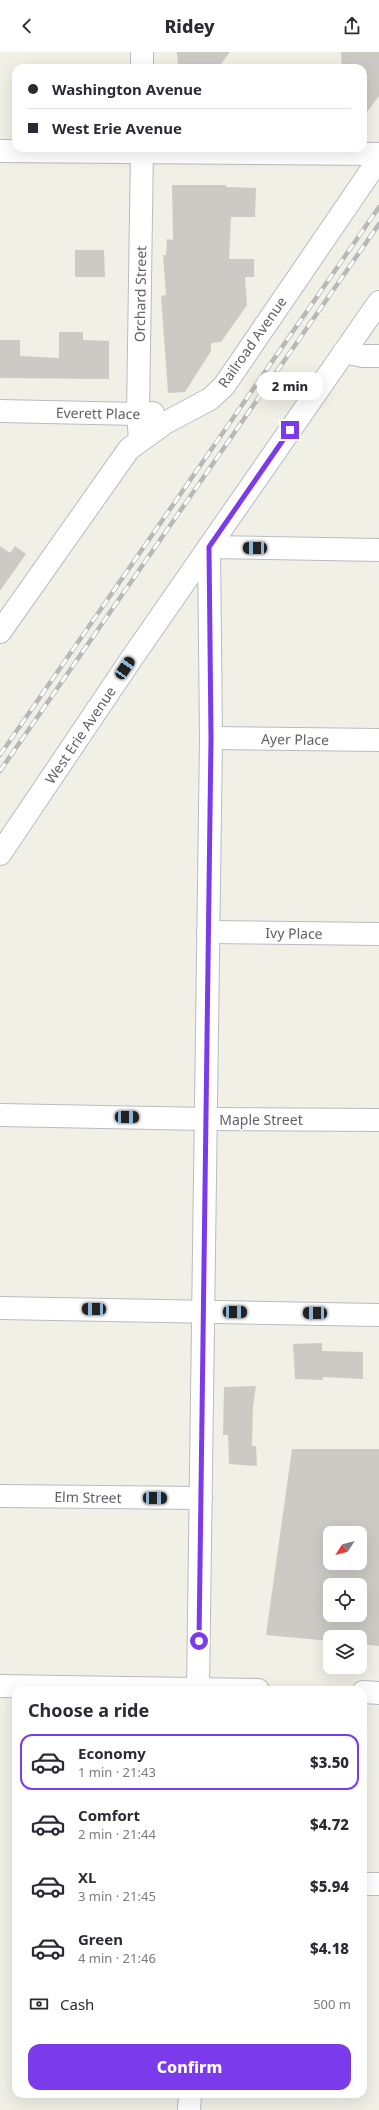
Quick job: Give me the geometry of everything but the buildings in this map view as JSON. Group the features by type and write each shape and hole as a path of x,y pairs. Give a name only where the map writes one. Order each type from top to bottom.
{"street":[{"path":"142,52 142,64"},
{"path":"0,151 12,151"},
{"name":"Orchard Street","path":"140,440 138,414 143,152"},
{"path":"222,152 379,154"},
{"name":"Railroad Avenue","path":"0,632 130,449 140,440 165,423 210,399 224,386 379,159"},
{"name":"West Erie Avenue","path":"0,854 209,547 379,302"},
{"path":"344,352 363,356 379,356"},
{"name":"Everett Place","path":"0,411 138,414 195,408"},
{"path":"198,1686 211,738 209,547 379,550"},
{"name":"Ayer Place","path":"211,738 379,740"},
{"name":"Ivy Place","path":"208,932 379,934"},
{"name":"Maple Street","path":"0,1114 206,1119 379,1120"},
{"path":"0,1308 379,1315"},
{"name":"Elm Street","path":"0,1496 201,1498"},
{"path":"0,1686 12,1686"},
{"path":"367,1692 379,1693"},
{"path":"367,1884 379,1884"},
{"path":"189,2110 190,2098"}],"railway":[{"path":"0,755 379,207"},
{"path":"0,771 379,224"}],"route":[{"path":"199,1641 211,738 209,547 290,430"}]}
